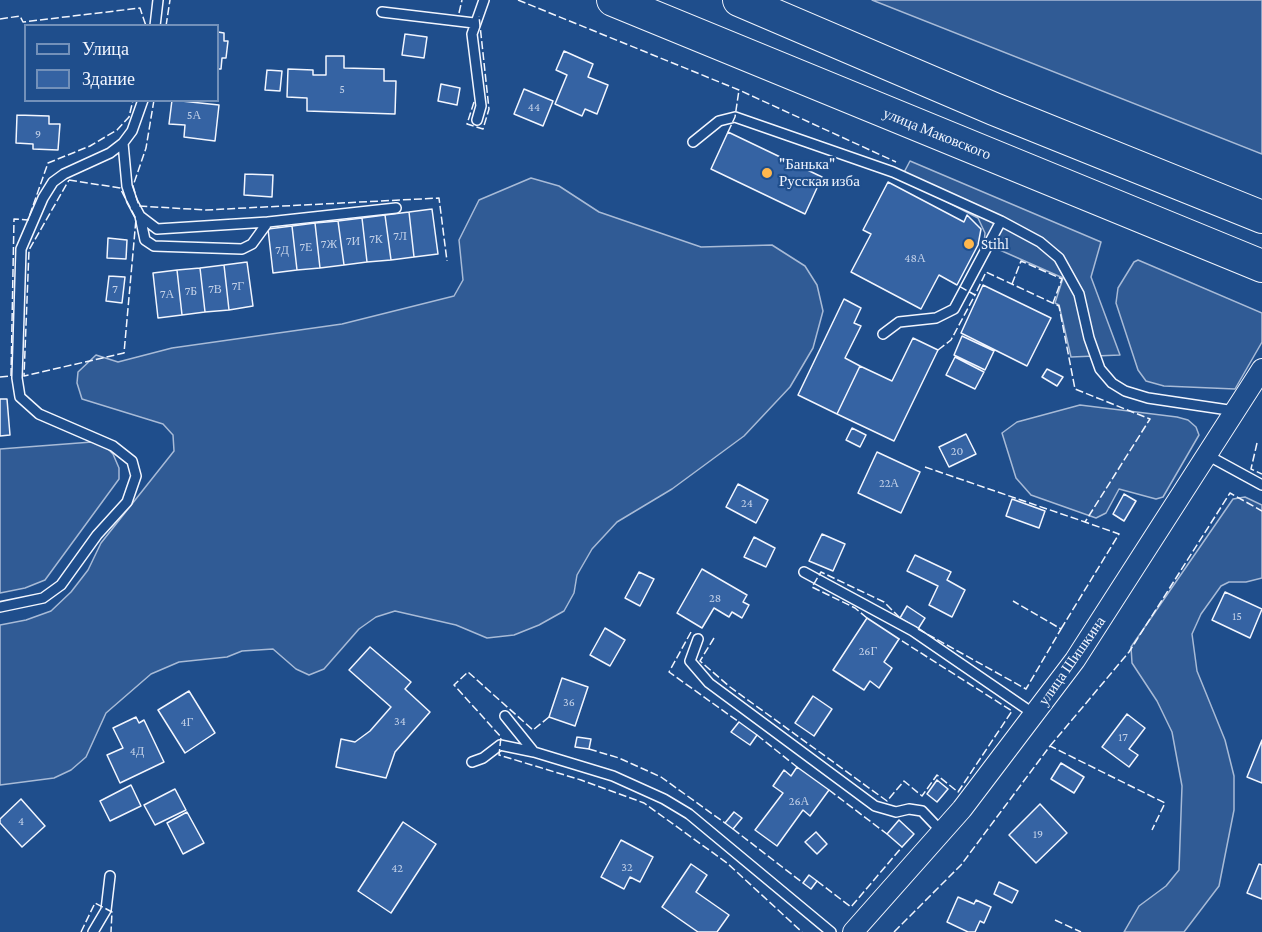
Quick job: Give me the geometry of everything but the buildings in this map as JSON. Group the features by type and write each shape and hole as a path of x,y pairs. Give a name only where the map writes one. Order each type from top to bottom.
{"highway":[{"name":"улица Маковского","path":"613,0 1262,266"},
{"path":"739,0 994,109 1262,217"}],"street":[{"name":"улица Шишкина","path":"853,932 942,832 1034,714 1095,630 1262,369"}],"lane":[{"path":"155,24 158,0"},
{"path":"477,120 481,106 472,45 474,23 484,0"},
{"path":"382,12 474,23"},
{"path":"0,607 43,598 61,585 97,535 127,502 136,476 132,461 113,446 39,414 20,397 17,378 21,249 43,198 53,182 64,174 110,153 123,142 132,131 142,102"},
{"path":"693,142 719,121 735,117 892,172 1001,221 1040,242 1059,258 1079,294 1089,338 1100,369 1112,383 1125,391 1148,398 1235,411"},
{"path":"123,142 127,186 140,216 145,240 154,246 243,249 252,244 268,222"},
{"path":"140,216 157,229 268,222 396,208"},
{"path":"883,334 899,322 936,318 954,309 1001,221"},
{"path":"1207,455 1262,485"},
{"path":"804,572 913,631 1034,714"},
{"path":"698,639 690,661 710,682 875,806 896,812 909,809 922,811 942,832"},
{"path":"505,716 534,752"},
{"path":"472,762 483,758 500,745 534,752 613,776 664,799 689,814 831,932"},
{"path":"93,932 106,910 110,876"}],"shaded area":[{"path":"872,0 1262,0 1262,154"},
{"path":"910,161 1101,242 1091,277 1120,355 1071,357 1059,305 1055,303 1063,278 984,243 985,233 978,218 901,178"},
{"path":"531,178 559,186 599,212 701,247 772,245 805,266 817,285 823,311 813,348 790,387 744,436 672,489 617,522 592,549 577,575 574,593 564,611 539,625 514,635 487,638 456,625 395,611 376,617 359,629 324,669 309,675 296,669 273,649 242,651 227,657 179,662 151,674 106,713 86,757 71,770 54,778 0,785 0,625 26,620 51,611 71,592 88,570 101,543 174,451 173,435 163,424 82,399 77,383 78,372 96,355 118,362 172,348 342,324 454,296 463,280 459,240 479,200"},
{"path":"1138,260 1262,313 1262,342 1235,389 1164,386 1146,381 1138,370 1116,303 1118,288 1134,262"},
{"path":"1080,405 1177,417 1188,420 1196,427 1199,435 1163,497 1156,499 1119,489 1106,513 1096,518 1031,495 1016,478 1002,433 1017,422"},
{"path":"92,442 105,446 113,454 119,468 119,479 45,580 25,588 0,593 0,449"},
{"path":"1245,497 1262,505 1262,578 1246,582 1229,582 1221,586 1201,614 1192,634 1197,671 1225,740 1234,776 1234,810 1219,886 1184,932 1124,932 1139,906 1166,886 1179,870 1182,786 1172,732 1157,701 1132,663 1131,647 1233,499"}],"fence":[{"path":"166,24 170,0"},
{"path":"459,13 462,0"},
{"path":"518,0 739,90 896,162"},
{"path":"0,19 20,16 23,22 140,8 145,24"},
{"path":"474,102 467,124 483,129 489,109 479,16"},
{"path":"728,132 735,117 739,90"},
{"path":"0,377 11,376 14,219 28,220 48,163 90,146 117,130 129,117 133,102"},
{"path":"154,102 146,148 133,186 139,206 206,210 439,198 447,261"},
{"path":"69,180 120,188 136,219 124,353 24,376 29,250 69,180"},
{"path":"1012,284 1021,261 1062,279 1053,303"},
{"path":"925,467 1085,522 1150,419 1075,389 1059,306 986,272 975,295 957,285"},
{"path":"938,350 951,340 975,295"},
{"path":"1257,443 1251,469 1262,474"},
{"path":"1050,746 1129,652 1230,493 1262,511"},
{"path":"1061,629 1119,534 1085,522"},
{"path":"867,618 855,608 812,587 821,572 884,602 900,618"},
{"path":"918,629 1026,689 1061,629 1013,601"},
{"path":"691,632 669,672 739,722"},
{"path":"714,638 700,661 730,687 887,801 904,781 922,796 937,775 958,792 1012,711 899,639"},
{"path":"549,717 533,730 468,672 454,685 501,737 499,755 581,780 644,803 727,863 802,932"},
{"path":"757,735 797,767"},
{"path":"894,932 961,865 1050,746 1165,803 1152,830"},
{"path":"589,749 619,758 661,777 725,823"},
{"path":"829,790 887,834"},
{"path":"733,829 803,883"},
{"path":"817,881 851,907 902,847"},
{"path":"81,932 95,903 112,912 111,932"},
{"path":"1055,920 1081,932"}],"place":[{"name":"\"Банька\" Русская изба","path":"767,173"},
{"name":"Stihl","path":"969,244"}]}
